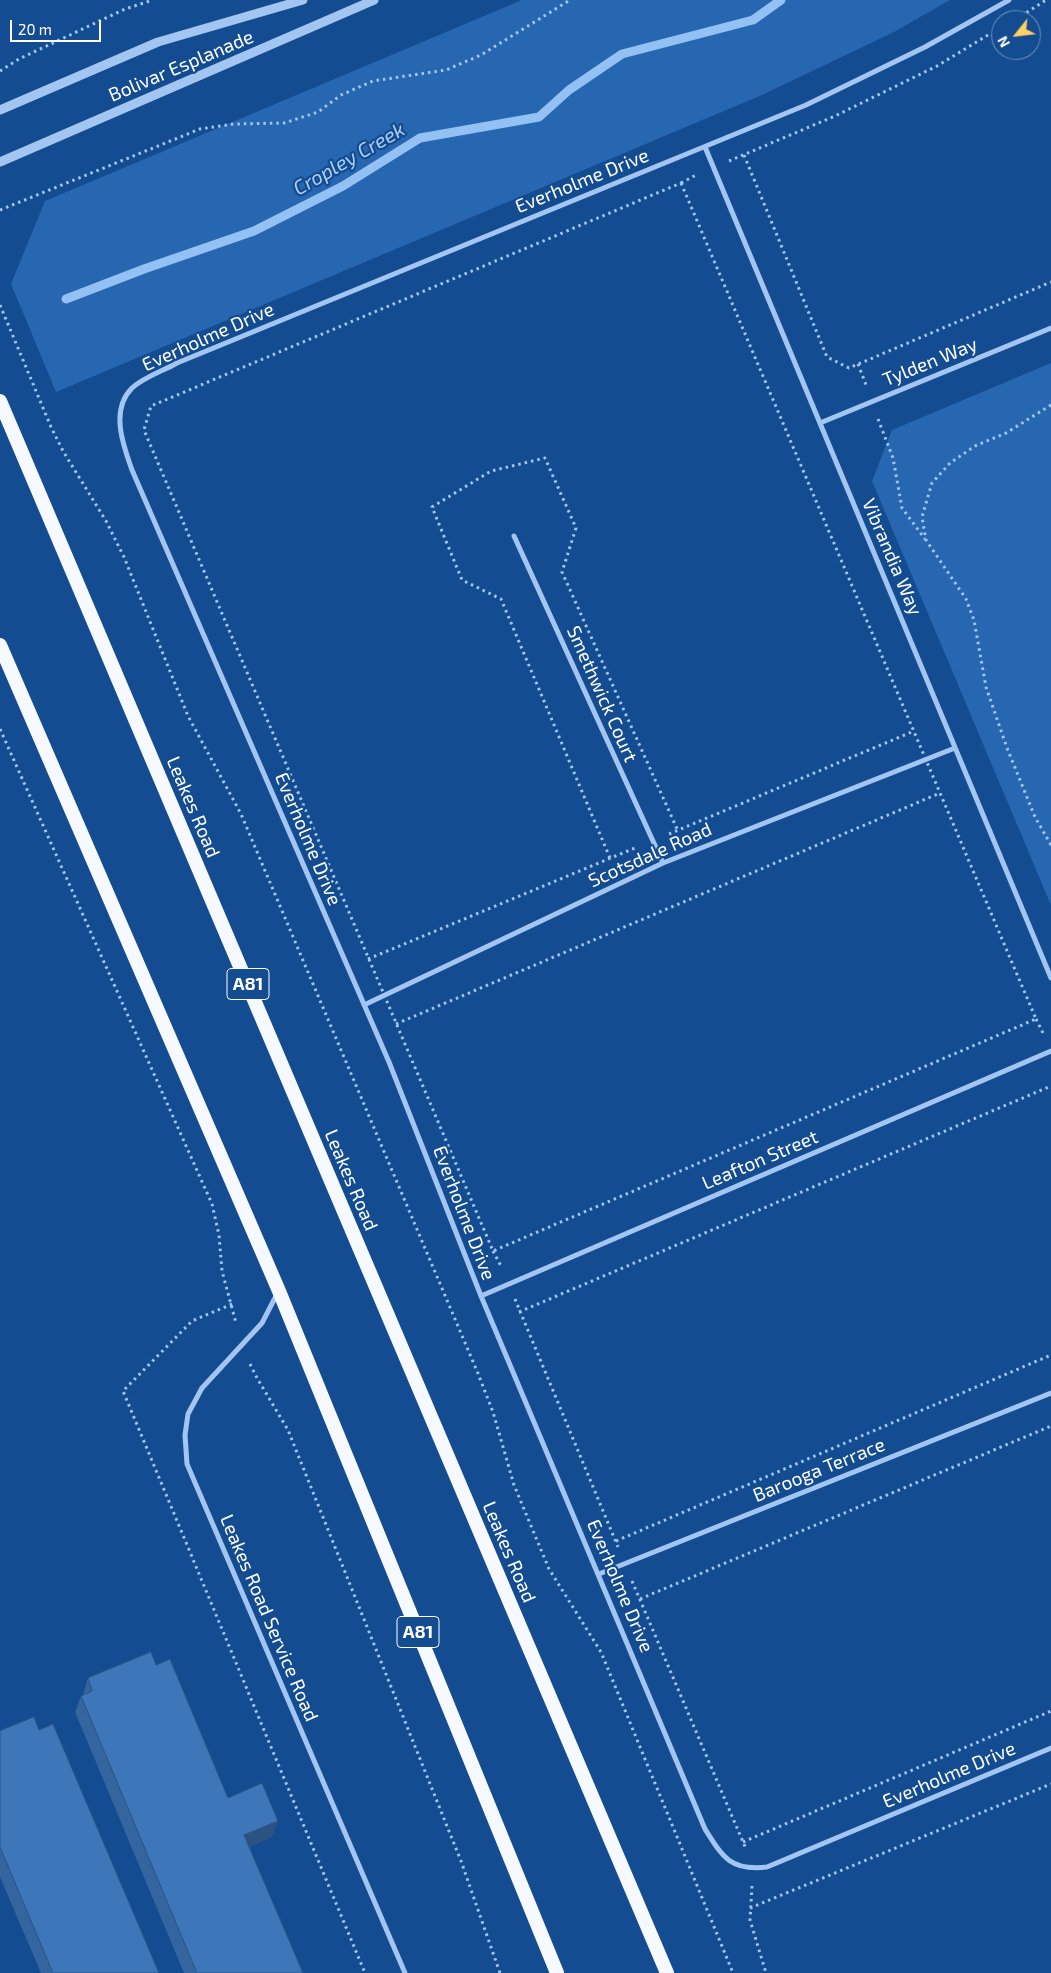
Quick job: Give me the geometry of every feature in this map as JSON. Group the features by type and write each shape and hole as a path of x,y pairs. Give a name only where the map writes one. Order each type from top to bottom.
{"highway":[{"name":"Leakes Road","path":"0,401 667,1973"},
{"name":"A81","path":"0,645 279,1291 558,1973"}],"street":[{"name":"Bolivar Esplanade","path":"0,110 158,42 303,0"},
{"name":"Bolivar Esplanade","path":"0,162 374,0"},
{"name":"Everholme Drive","path":"1009,0 924,47 806,105 177,363 133,388 123,400 120,413 124,447 132,470 389,1062 481,1296 704,1829 718,1851 733,1864 754,1868 780,1863 1051,1748"},
{"name":"Vibrandia Way","path":"705,147 1051,978"},
{"name":"Tylden Way","path":"820,424 1051,328"},
{"name":"Smethwick Court","path":"514,536 663,863"},
{"name":"Scotsdale Road","path":"364,1005 663,863 955,748"},
{"name":"Leafton Street","path":"481,1296 1051,1050"},
{"name":"Leakes Road Service Road","path":"279,1291 262,1322 202,1388 188,1414 185,1434 187,1464 405,1973"},
{"name":"Barooga Terrace","path":"598,1574 1051,1393"}],"path":[{"path":"0,71 125,9 153,0"},
{"path":"0,210 200,129 234,124 284,123 318,112 341,95 373,81 446,70 481,55 570,0"},
{"path":"1030,10 1046,0"},
{"path":"744,155 828,357 849,368 1051,282"},
{"path":"0,305 51,427 63,451 106,521 124,558 188,716 241,814 477,1371 493,1412 514,1485 546,1561 601,1652 733,1973"},
{"path":"858,364 893,458 902,508 966,599 974,620 986,687 1007,748 1035,817 1051,845"},
{"path":"926,540 922,517 932,483 950,463 975,446 1006,433 1051,405"},
{"path":"0,729 212,1204 219,1235 222,1271 232,1304 192,1321 123,1391 365,1973"},
{"path":"396,1024 940,793"},
{"path":"519,1312 1051,1086"},
{"path":"241,1345 257,1378 288,1430 461,1861 500,1973"},
{"path":"616,1541 1051,1356"},
{"path":"640,1599 1051,1426"},
{"path":"744,1842 1051,1711"},
{"path":"750,1908 1051,1784"},
{"path":"754,1868 750,1920 766,1973"}],"shaded area":[{"path":"522,0 950,0 894,32 762,95 56,392 11,284 45,201"},
{"path":"1051,363 1051,905 872,481 892,430"}],"building":[{"path":"151,1652 156,1665 170,1659 228,1798 262,1783 278,1821 244,1835 303,1973 197,1973 81,1696 92,1691 88,1678"},
{"path":"34,1717 39,1730 53,1724 159,1973 53,1973 0,1847 0,1731"}],"waterway":[{"name":"Cropley Creek","path":"66,299 144,269 254,231 343,186 420,138 539,117 569,90 622,54 753,20 781,0"}]}
